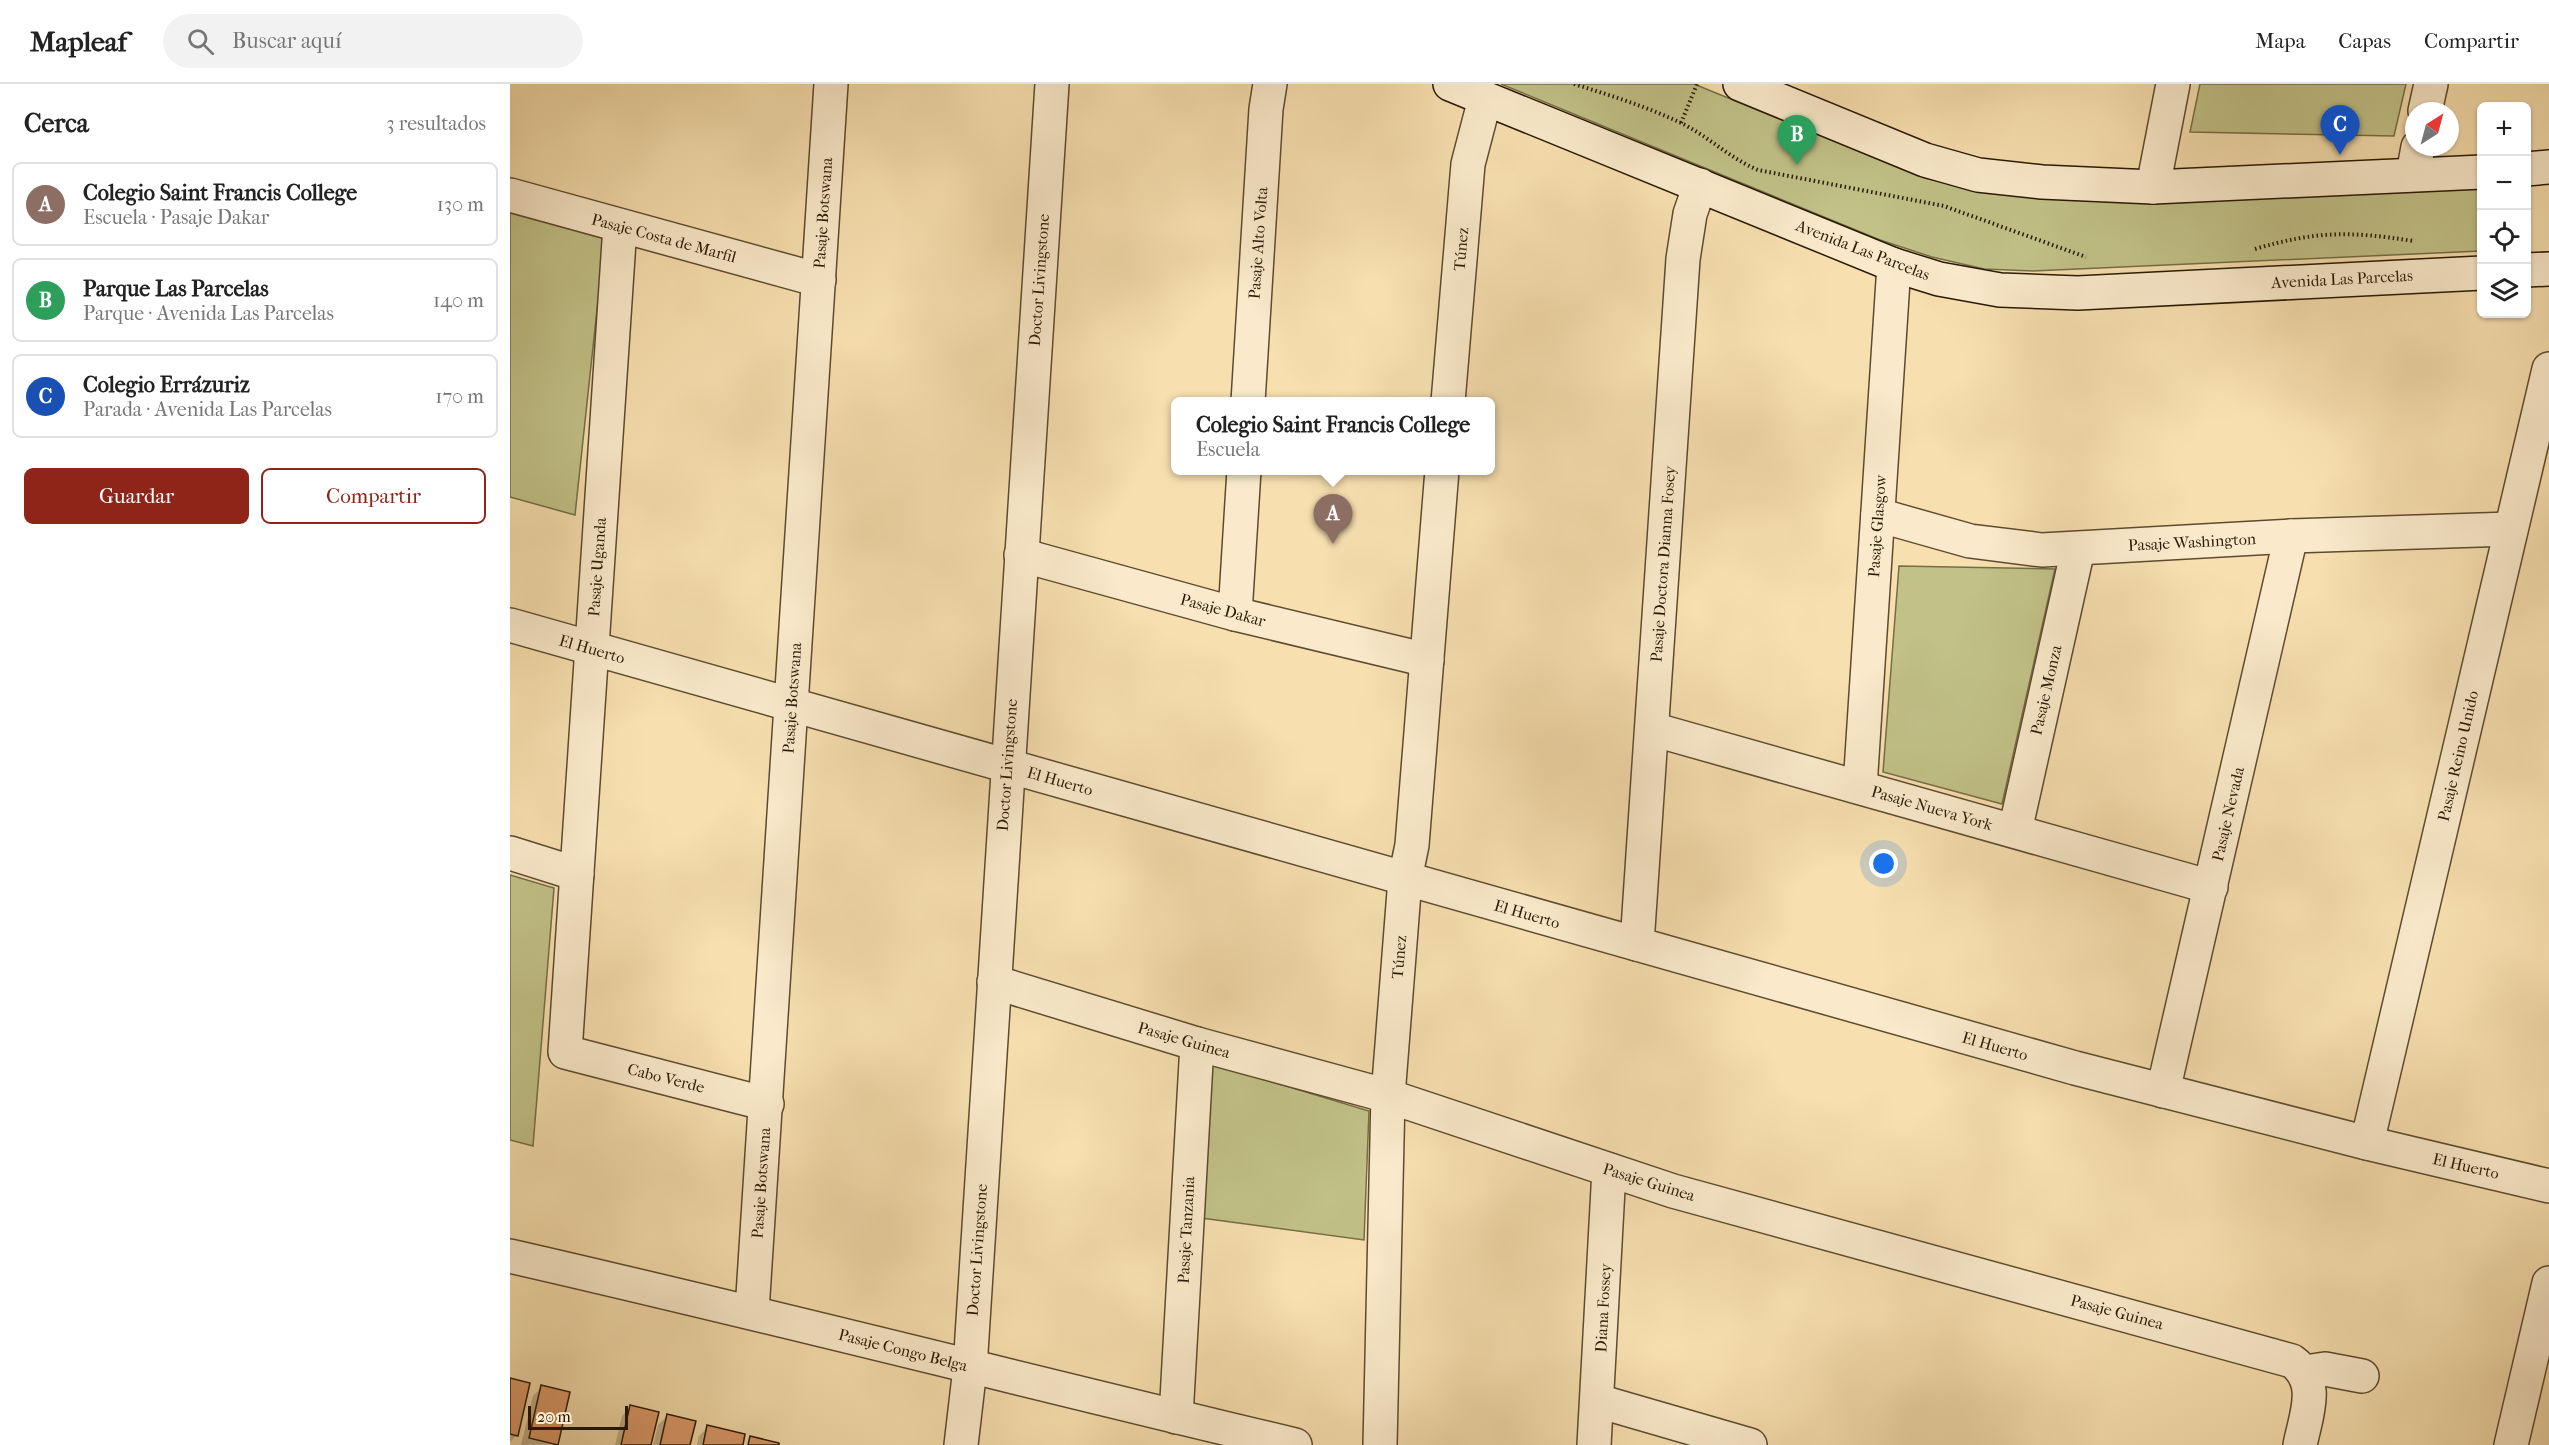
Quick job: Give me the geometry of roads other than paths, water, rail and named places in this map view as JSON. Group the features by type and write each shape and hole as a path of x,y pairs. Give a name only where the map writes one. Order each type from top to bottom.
{"street":[{"name":"Pasaje Botswana","path":"752,1311 831,84"},
{"name":"Doctor Livingstone","path":"961,1445 970,1368 1006,766 1052,84"},
{"name":"Pasaje Alto Volta","path":"1248,397 1266,109 1270,84"},
{"name":"Avenida Las Parcelas","path":"1450,84 1894,265 1940,279 2000,290 2078,293 2477,273"},
{"path":"1740,84 1925,160 1978,175 2043,182 2153,187 2415,160 2477,171"},
{"path":"2153,187 2173,84"},
{"path":"2427,102 2431,84"},
{"name":"Túnez","path":"1448,397 1468,164 1485,99"},
{"path":"2531,169 2549,167"},
{"name":"Pasaje Doctora Dianna Fosey","path":"1637,944 1683,259 1690,214 1700,185"},
{"name":"Pasaje Costa de Marfil","path":"510,195 819,280"},
{"name":"Pasaje Uganda","path":"565,1052 620,226"},
{"name":"Pasaje Glasgow","path":"1860,788 1894,265"},
{"path":"2531,270 2549,269"},
{"name":"Pasaje Reino Unido","path":"2367,1143 2549,369"},
{"path":"1235,614 1244,475"},
{"name":"Túnez","path":"1380,1445 1388,1096 1405,879 1412,845 1443,475"},
{"name":"Pasaje Washington","path":"1878,515 1970,541 2042,550 2291,536 2511,529"},
{"name":"Pasaje Nevada","path":"2163,1091 2291,536"},
{"name":"Pasaje Monza","path":"2015,831 2078,549"},
{"name":"Pasaje Dakar","path":"1021,555 1235,614 1427,660"},
{"name":"El Huerto","path":"510,626 2075,1068 2367,1143 2549,1186"},
{"name":"Pasaje Nueva York","path":"1652,729 2211,887"},
{"path":"510,853 577,874"},
{"name":"Pasaje Guinea","path":"994,982 1197,1044 1388,1096 1673,1191 2292,1360 2305,1372"},
{"name":"Pasaje Tanzania","path":"1176,1417 1197,1044"},
{"name":"Cabo Verde","path":"565,1052 767,1104"},
{"name":"Diana Fossey","path":"1594,1445 1609,1170"},
{"name":"Pasaje Congo Belga","path":"510,1256 752,1311 970,1368 1295,1445"},
{"path":"2514,1431 2549,1283"},
{"path":"2300,1445 2310,1390 2305,1372 2325,1369 2362,1377"},
{"path":"2514,1431 2549,1375"},
{"path":"1598,1401 1750,1445"}],"place":[{"name":"Colegio Errázuriz","path":"2340,155"},
{"name":"Parque Las Parcelas","path":"1797,165"},
{"name":"Colegio Saint Francis College","path":"1333,544"}]}
